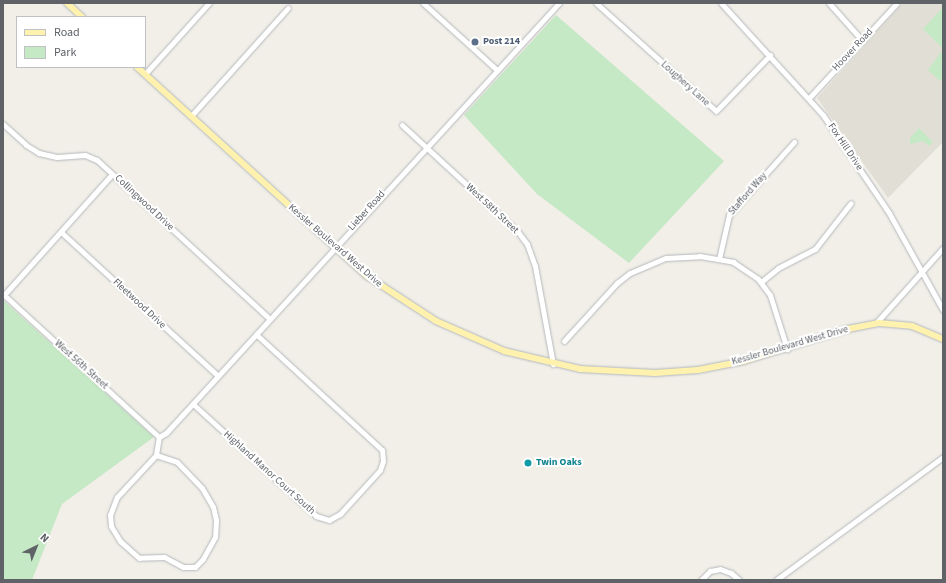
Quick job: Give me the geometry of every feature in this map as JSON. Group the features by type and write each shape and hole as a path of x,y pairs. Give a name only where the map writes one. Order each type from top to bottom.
{"main road":[{"path":"67,3 81,16"},
{"name":"Kessler Boulevard West Drive","path":"138,68 334,248 390,293 436,321 484,343 553,364 605,371 665,372 723,366 848,329 876,323 907,325 943,339"}],"street":[{"path":"145,74 209,3"},
{"path":"423,3 497,70"},
{"name":"Lieber Road","path":"159,437 166,433 193,404 559,3"},
{"name":"Loughery Lane","path":"596,3 716,111 770,55"},
{"name":"Fox Hill Drive","path":"721,3 809,98 889,213 943,310"},
{"path":"829,3 862,40"},
{"name":"Hoover Road","path":"809,98 897,3"},
{"path":"191,116 288,8"},
{"name":"Collingwood Drive","path":"3,124 26,145 39,153 58,157 81,154 90,156 112,174 270,319"},
{"name":"West 58th Street","path":"402,125 518,232 527,244 534,262 553,364"},
{"name":"Stafford Way","path":"719,259 724,224 730,214 794,142"},
{"path":"4,295 112,174"},
{"path":"761,282 780,267 815,248 851,203"},
{"name":"Fleetwood Drive","path":"61,232 218,376"},
{"path":"876,323 943,248"},
{"path":"564,341 617,283 637,269 658,261 682,256 719,259 738,265 761,282 770,295 786,348"},
{"name":"West 56th Street","path":"4,295 159,437"},
{"name":"Highland Manor Court South","path":"193,404 316,516 325,520 338,516 380,470 383,459 380,446 256,334"},
{"path":"156,455 177,462 202,488 213,507 216,520 215,537 203,559 195,567 186,568 164,557 139,558 120,541 111,526 110,515 118,497 156,455 159,437"},
{"path":"776,580 943,457"},
{"path":"700,580 710,571 720,569 731,573 739,580"}],"shaded area":[{"path":"903,3 943,3 943,142 888,198 817,98"}],"green space":[{"path":"943,7 943,49 923,29"},
{"path":"556,15 724,161 629,263 537,194 464,115"},
{"path":"941,52 943,54 943,77 940,81 928,70"},
{"path":"919,128 933,142 929,146 923,141 910,144 910,138"},
{"path":"3,300 154,437 62,504 32,580 3,580"}],"place":[{"name":"Post 214","path":"475,42"},
{"name":"Twin Oaks","path":"528,463"}]}
